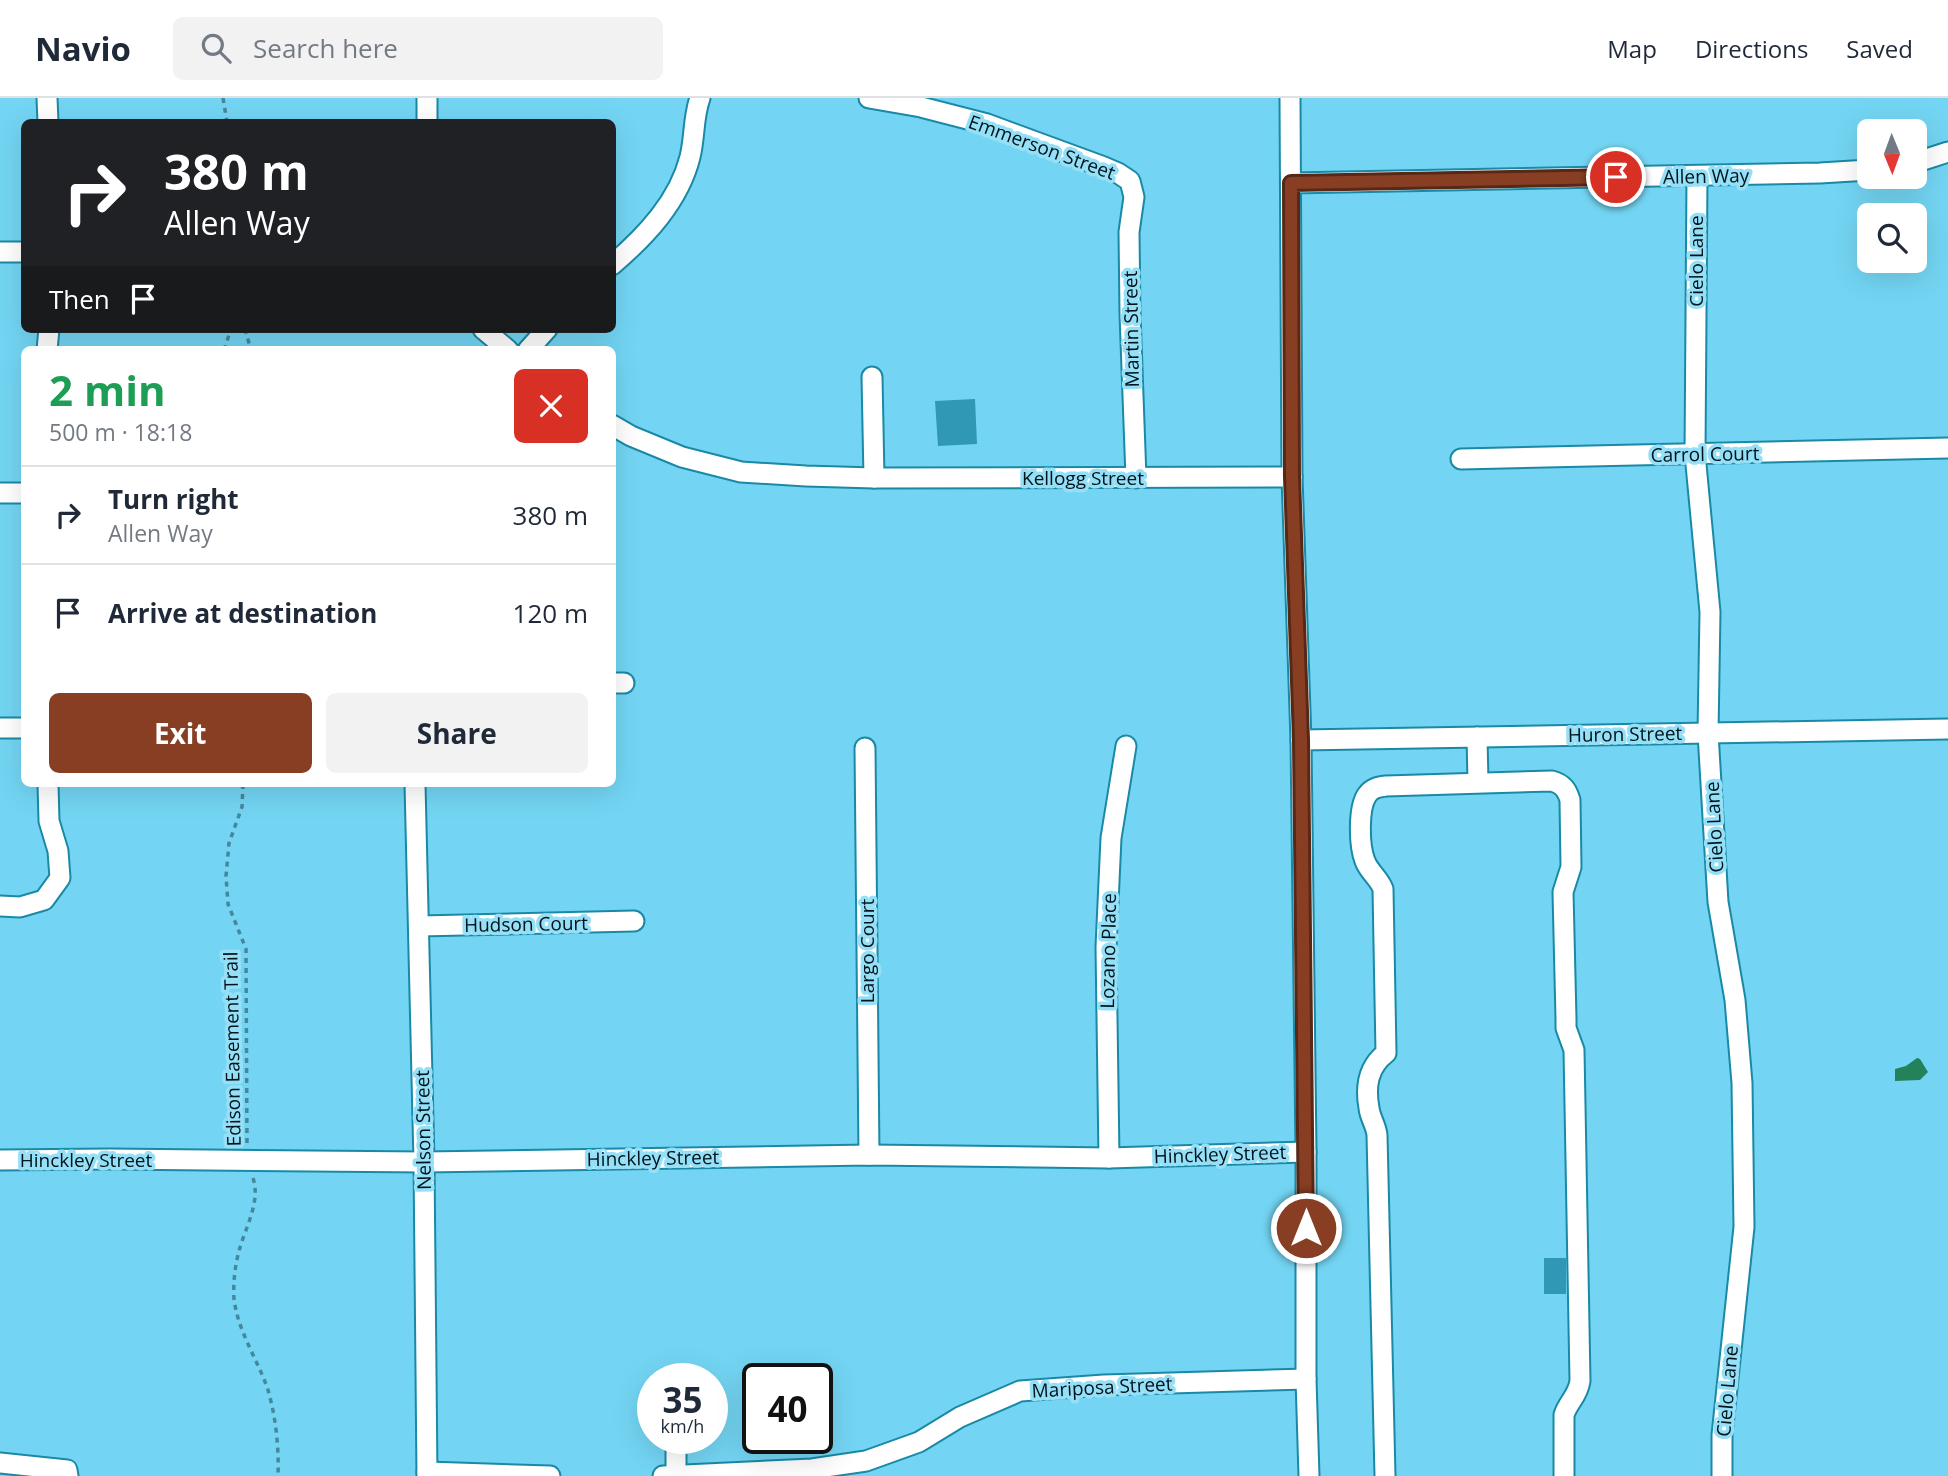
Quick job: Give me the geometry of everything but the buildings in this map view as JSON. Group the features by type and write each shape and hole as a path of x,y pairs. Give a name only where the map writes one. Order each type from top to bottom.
{"street":[{"path":"47,98 48,119"},
{"path":"426,98 427,119"},
{"path":"616,262 637,244 661,216 680,183 690,156 695,111 700,98"},
{"name":"Emmerson Street","path":"869,98 921,107 987,124 1104,167 1130,181"},
{"path":"1290,98 1292,477 1301,740 1309,1476"},
{"path":"1927,159 1948,152"},
{"name":"Allen Way","path":"1291,183 1857,171"},
{"name":"Cielo Lane","path":"1697,176 1695,454 1710,612 1708,733 1718,902 1735,1000 1742,1083 1744,1227 1722,1435 1722,1476"},
{"name":"Martin Street","path":"1130,181 1134,197 1129,232 1136,478"},
{"path":"0,253 21,252"},
{"path":"487,333 503,346"},
{"path":"532,346 543,333"},
{"path":"872,377 874,478"},
{"name":"Kellogg Street","path":"616,427 682,457 741,472 874,478 1292,477"},
{"name":"Carrol Court","path":"1461,459 1948,448"},
{"path":"0,493 21,493"},
{"path":"0,728 21,728"},
{"name":"Huron Street","path":"1301,740 1948,729"},
{"path":"1477,737 1478,782"},
{"name":"Lozano Place","path":"1109,1158 1106,947 1111,838 1126,746"},
{"name":"Largo Court","path":"865,748 869,1155"},
{"path":"1385,1476 1377,1135 1369,1110 1367,1082 1377,1060 1386,1053 1383,889 1380,880 1365,861 1361,844 1362,805 1367,794 1374,788 1386,786 1552,781 1560,783 1570,800 1571,867 1563,892 1566,1028 1574,1050 1580,1381 1578,1391 1566,1407 1564,1415 1564,1476"},
{"path":"0,906 20,907 44,900 61,878 58,851 49,821 48,787"},
{"name":"Nelson Street","path":"415,787 424,1162 427,1474"},
{"name":"Hudson Court","path":"419,926 634,921"},
{"name":"Hinckley Street","path":"0,1160 424,1162 869,1155 1109,1158 1306,1152"},
{"name":"Mariposa Street","path":"663,1476 812,1469 866,1461 919,1442 960,1418 1020,1391 1104,1385 1306,1379"},
{"path":"676,1454 677,1476"},
{"path":"0,1463 68,1473"},
{"path":"427,1474 550,1476"}],"path":[{"path":"223,98 226,119"},
{"name":"Edison Easement Trail","path":"243,787 242,807 229,843 226,876 228,904 246,948 247,1160 256,1185 254,1207 239,1249 234,1273 234,1297 237,1317 267,1389 275,1419 279,1453 278,1476"}],"shaded area":[{"path":"1917,1058 1928,1072 1920,1080 1895,1081 1895,1069 1906,1066"}],"route":[{"path":"1306,1228 1301,740 1292,477 1291,183 1616,177"}]}
